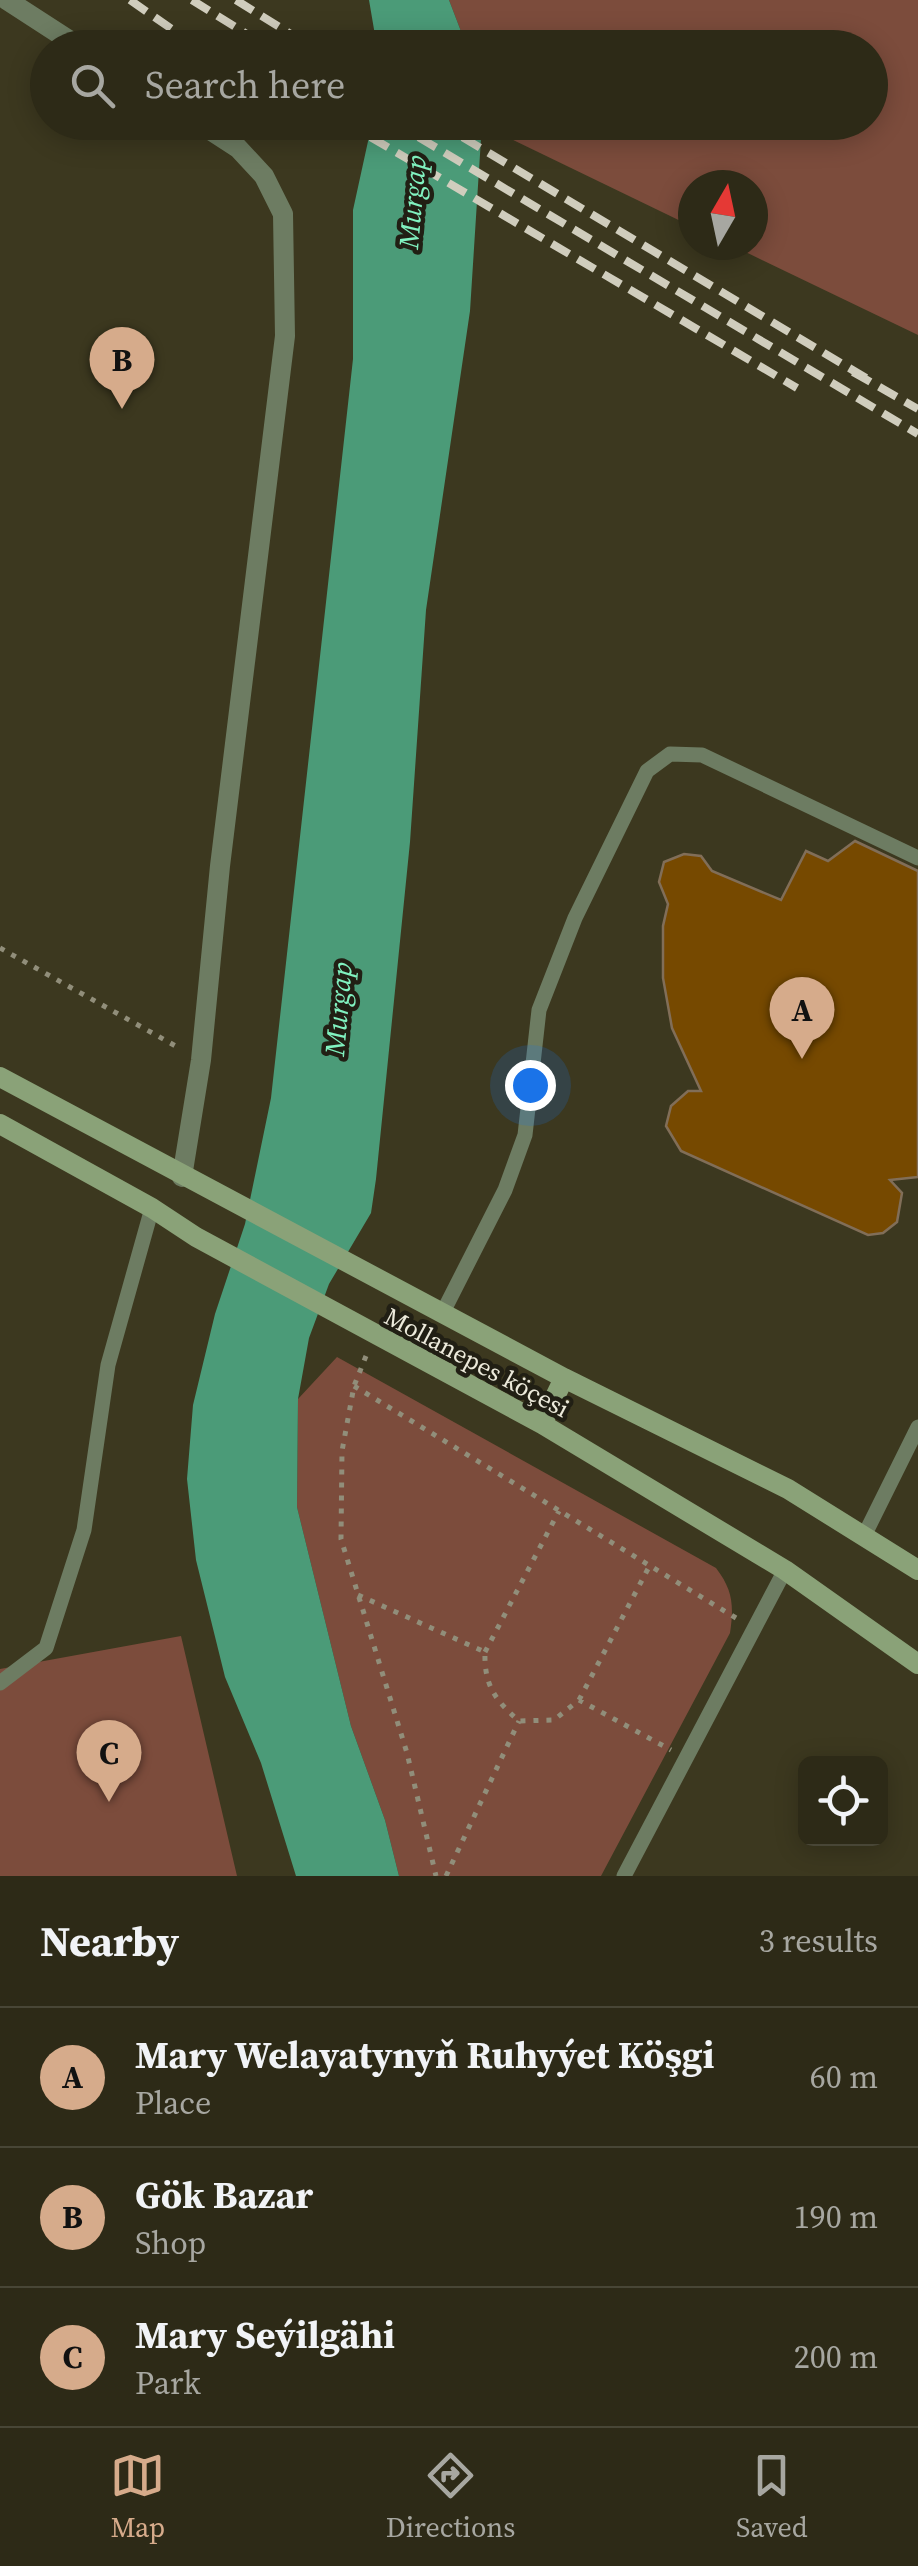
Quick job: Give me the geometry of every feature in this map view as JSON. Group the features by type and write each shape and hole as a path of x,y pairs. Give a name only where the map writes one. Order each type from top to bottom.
{"street":[{"path":"7,0 53,30"},
{"path":"182,1177 201,1060 220,866 286,336 283,214 264,176 226,140"},
{"name":"Mollanepes köçesi","path":"0,1077 564,1378 788,1489 918,1570"},
{"name":"Mollanepes köçesi","path":"0,1124 152,1208 196,1237 542,1424 786,1570 918,1664"},
{"path":"542,1424 564,1378"}],"lane":[{"path":"443,1312 504,1190 525,1135 539,1010 575,918 647,771 670,754 702,754 918,858"},
{"path":"0,1684 46,1648 52,1631 84,1530 108,1365 152,1208"},
{"path":"864,1536 918,1427"},
{"path":"624,1876 786,1570"}],"path":[{"path":"0,948 201,1060"},
{"path":"374,1335 354,1386 342,1451 341,1538 407,1752 436,1876"},
{"path":"354,1386 754,1629"},
{"path":"559,1511 485,1652 484,1676 496,1700 519,1720 554,1720 578,1700 650,1566"},
{"path":"358,1595 485,1652"},
{"path":"578,1700 686,1758"},
{"path":"446,1876 519,1720"}],"shaded area":[{"path":"449,0 918,0 918,335 762,260 768,260 768,170 678,170 678,220 513,140 888,140 888,30 460,30"},
{"path":"337,1357 716,1568 726,1584 732,1606 730,1633 601,1876 399,1876 385,1820 351,1726 297,1507 298,1399"},
{"path":"181,1636 237,1876 0,1876 0,1669"}],"water":[{"path":"369,0 449,0 460,30 374,30"},
{"name":"Murgap","path":"368,140 481,140 470,311 426,610 410,842 376,1179 371,1213 329,1284 309,1338 298,1399 297,1507 351,1726 385,1820 399,1876 296,1876 261,1763 225,1677 196,1560 187,1479 193,1405 215,1314 245,1224 271,1098 353,359 353,210"}],"building":[{"path":"855,841 918,871 918,1177 890,1180 902,1193 897,1222 883,1233 868,1235 681,1151 666,1126 671,1106 688,1091 701,1091 672,1028 663,978 663,926 668,904 659,882 664,862 684,854 701,856 712,871 781,900 806,851 828,861"}],"railway":[{"path":"130,0 173,30"},
{"path":"192,0 240,30"},
{"path":"236,0 284,30"},
{"path":"376,140 797,388"},
{"path":"423,140 918,434"},
{"path":"467,140 866,378"},
{"path":"853,372 918,409"}],"place":[{"name":"Gök Bazar","path":"122,409"},
{"name":"Mary Welayatynyň Ruhyýet Köşgi","path":"802,1059"},
{"name":"Mary Seýilgähi","path":"109,1802"}]}
